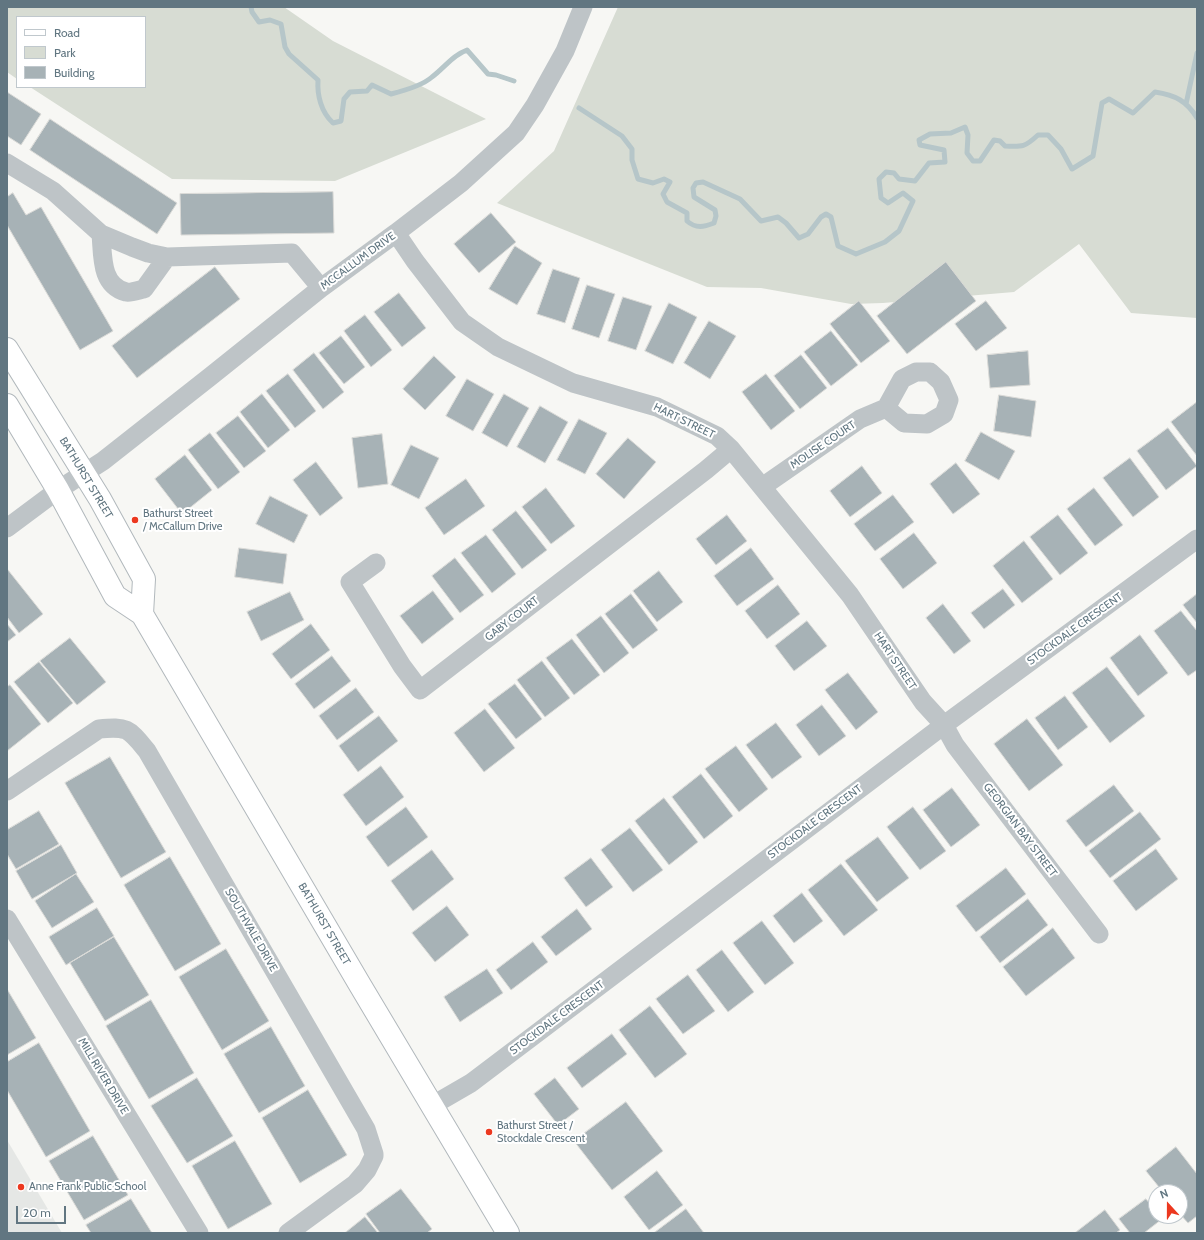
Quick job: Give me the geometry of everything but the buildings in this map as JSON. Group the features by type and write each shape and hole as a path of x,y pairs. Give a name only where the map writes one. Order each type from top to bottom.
{"main road":[{"name":"BATHURST STREET","path":"7,349 100,499 144,579 142,614"},
{"name":"BATHURST STREET","path":"7,404 58,490 115,596 142,614 508,1233"}],"street":[{"name":"MCCALLUM DRIVE","path":"7,528 58,490 103,461 321,288 461,183 516,133 535,105 565,51 583,7"},
{"path":"7,163 53,191 101,234 132,247 148,253 166,257 292,253 321,288"},
{"name":"HART STREET","path":"396,233 462,322 498,347 573,383 657,407 717,436 731,449 850,594 923,702 944,725"},
{"path":"101,234 104,269 111,284 127,292 144,289 166,257"},
{"name":"MOLISE COURT","path":"762,487 860,419 886,408"},
{"name":"GABY COURT","path":"376,563 350,582 402,666 420,690 706,470 731,449"},
{"name":"STOCKDALE CRESCENT","path":"433,1105 471,1083 944,725 1197,539"},
{"name":"GEORGIAN BAY STREET","path":"944,725 955,745 1099,934"},
{"name":"SOUTHVALE DRIVE","path":"7,791 99,729 117,727 132,733 147,750 366,1129 374,1154 367,1170 355,1184 288,1233"},
{"name":"MILL RIVER DRIVE","path":"7,919 198,1233"}],"shaded area":[{"name":"Anne Frank Public School","path":"7,1140 62,1233 7,1233"}],"green space":[{"path":"7,7 284,7 333,41 486,119 335,181 172,179 32,88 146,88 146,16 16,16 16,78 7,72"},
{"path":"618,7 1197,7 1197,318 1131,313 1079,244 1014,292 883,303 851,304 761,288 707,287 497,203 554,151"}],"waterway":[{"path":"251,7 252,12 259,22 270,20 281,24 285,47 289,54 318,80 318,92 323,109 325,114 333,123 341,121 344,99 350,92 367,91 372,85 391,94 413,87 428,80 453,58 467,50 488,74 514,81"},
{"path":"1186,104 1197,53"},
{"path":"579,108 622,136 632,149 632,160 638,179 653,183 664,179 670,182 663,194 667,202 687,213 687,221 690,224 707,226 714,223 716,216 715,210 694,197 693,188 696,183 703,182 740,199 761,221 778,217 786,223 799,238 808,234 821,217 826,214 831,217 838,246 856,254 885,242 899,231 913,201 903,193 888,203 881,198 879,179 886,172 894,173 899,179 915,181 929,163 945,162 944,150 920,145 919,140 930,134 951,133 965,127 968,135 967,153 973,161 980,161 994,140 1000,141 1005,146 1020,146 1027,144 1038,135 1048,135 1061,149 1072,169 1093,156 1102,103 1109,99 1133,113 1155,92 1162,93 1185,103 1197,118"}],"place":[{"name":"Bathurst Street / McCallum Drive","path":"135,520"},
{"name":"Bathurst Street / Stockdale Crescent","path":"489,1132"},
{"name":"Anne Frank Public School","path":"21,1187"}]}
